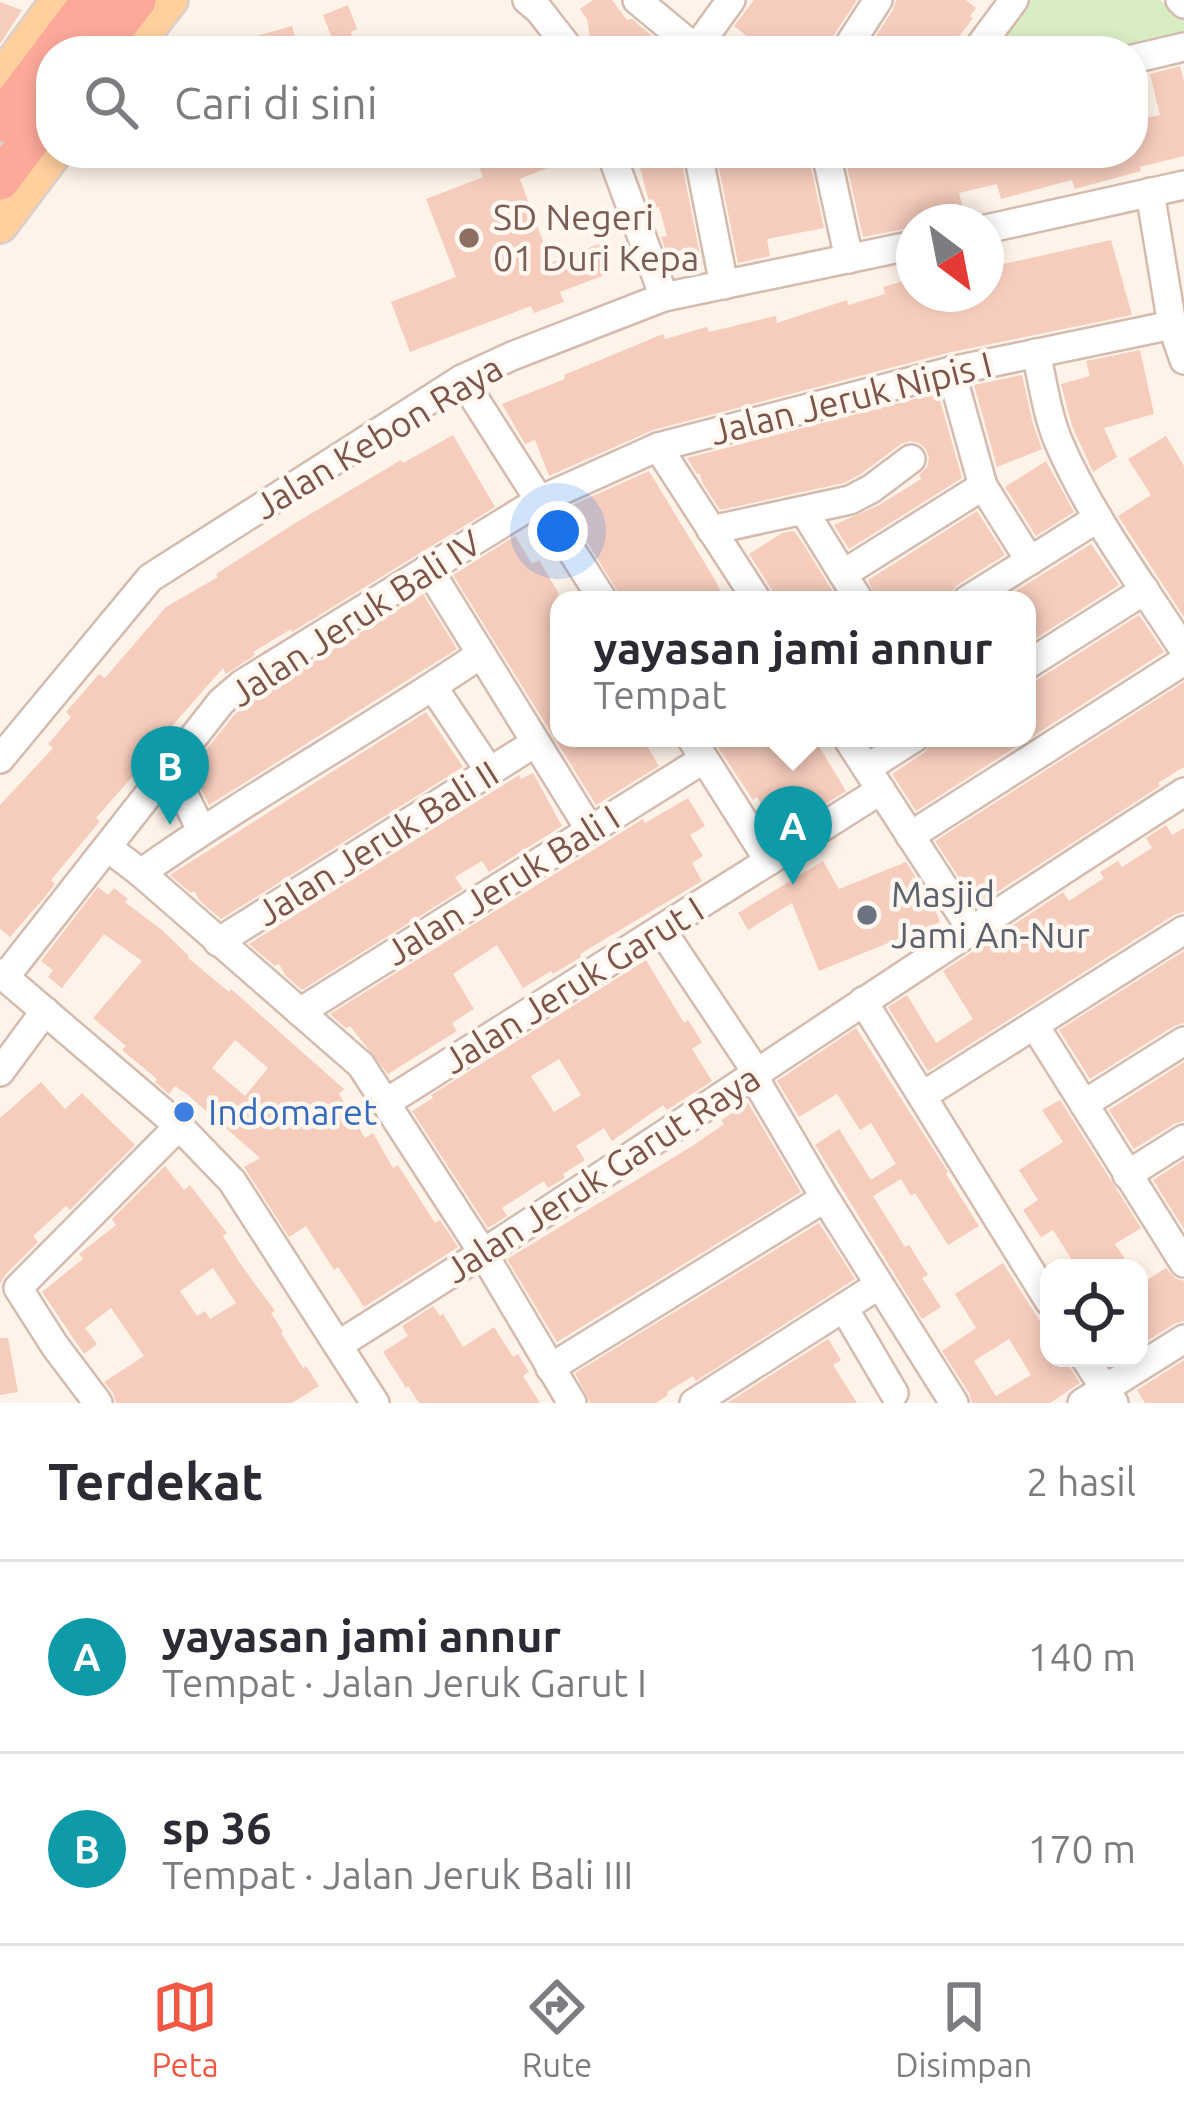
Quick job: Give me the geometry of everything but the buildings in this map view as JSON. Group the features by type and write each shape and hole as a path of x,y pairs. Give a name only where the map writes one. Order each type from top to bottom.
{"highway":[{"path":"65,36 92,0"},
{"path":"108,36 136,0"},
{"path":"0,122 36,74"},
{"path":"0,180 36,132"}],"main road":[{"path":"0,79 58,0"},
{"path":"143,36 171,0"},
{"path":"0,226 44,168"}],"street":[{"path":"637,0 679,36"},
{"path":"705,36 731,0"},
{"path":"855,36 878,0"},
{"path":"987,36 1014,0"},
{"path":"541,4 561,36"},
{"path":"1148,55 1184,47"},
{"path":"617,168 664,297"},
{"path":"701,168 724,285"},
{"path":"829,168 849,260"},
{"path":"1004,225 1184,185"},
{"path":"1150,192 1172,326 1184,360"},
{"name":"Jalan Kebon Raya","path":"0,759 150,578 462,379 664,297 896,249"},
{"name":"Jalan Jeruk Nipis I","path":"540,500 658,447 951,371 1172,326"},
{"path":"1036,353 1059,443 1098,518 1184,650"},
{"path":"951,371 983,486 1030,561"},
{"path":"462,379 597,591"},
{"path":"658,447 751,591"},
{"path":"711,530 850,500 911,459"},
{"path":"843,574 983,486"},
{"name":"Jalan Jeruk Bali IV","path":"2,975 221,702 242,684 540,500"},
{"path":"804,511 853,591"},
{"path":"982,591 1098,518"},
{"path":"428,568 590,830"},
{"path":"1036,659 1145,590"},
{"path":"141,873 201,830 482,654"},
{"path":"910,836 1184,661"},
{"path":"433,687 490,772"},
{"name":"Jalan Jeruk Bali II","path":"218,942 536,742"},
{"path":"853,747 971,928"},
{"name":"Jalan Jeruk Garut I","path":"387,1102 770,861 874,779 905,747"},
{"path":"698,748 770,861"},
{"name":"Jalan Jeruk Bali I","path":"300,1012 590,830 698,748"},
{"path":"170,768 201,830"},
{"name":"Jalan Jeruk Garut Raya","path":"338,1345 1184,793"},
{"path":"108,848 361,1065 483,1253 572,1403"},
{"path":"661,929 749,1060 825,1198 954,1403"},
{"path":"922,1096 1184,930"},
{"path":"2,975 179,1126 232,1181 375,1403"},
{"path":"863,1001 1040,1286"},
{"path":"3,1085 45,1012"},
{"path":"1035,1026 1127,1175 1181,1250"},
{"path":"1084,1104 1184,1041"},
{"path":"98,1403 9,1284 179,1126"},
{"path":"1127,1175 1184,1139"},
{"path":"550,1368 825,1198"},
{"path":"694,1403 879,1285"},
{"path":"844,1308 886,1398 932,1369"},
{"path":"1088,1367 1100,1399 1184,1339"}],"green space":[{"path":"1028,0 1160,0 1184,20 1184,47 1148,50 1148,36 1003,36"}],"place":[{"name":"SD Negeri 01 Duri Kepa","path":"469,238"},
{"name":"sp 36","path":"170,825"},
{"name":"yayasan jami annur","path":"793,885"},
{"name":"Masjid Jami An-Nur","path":"867,915"},
{"name":"Indomaret","path":"184,1112"}]}
